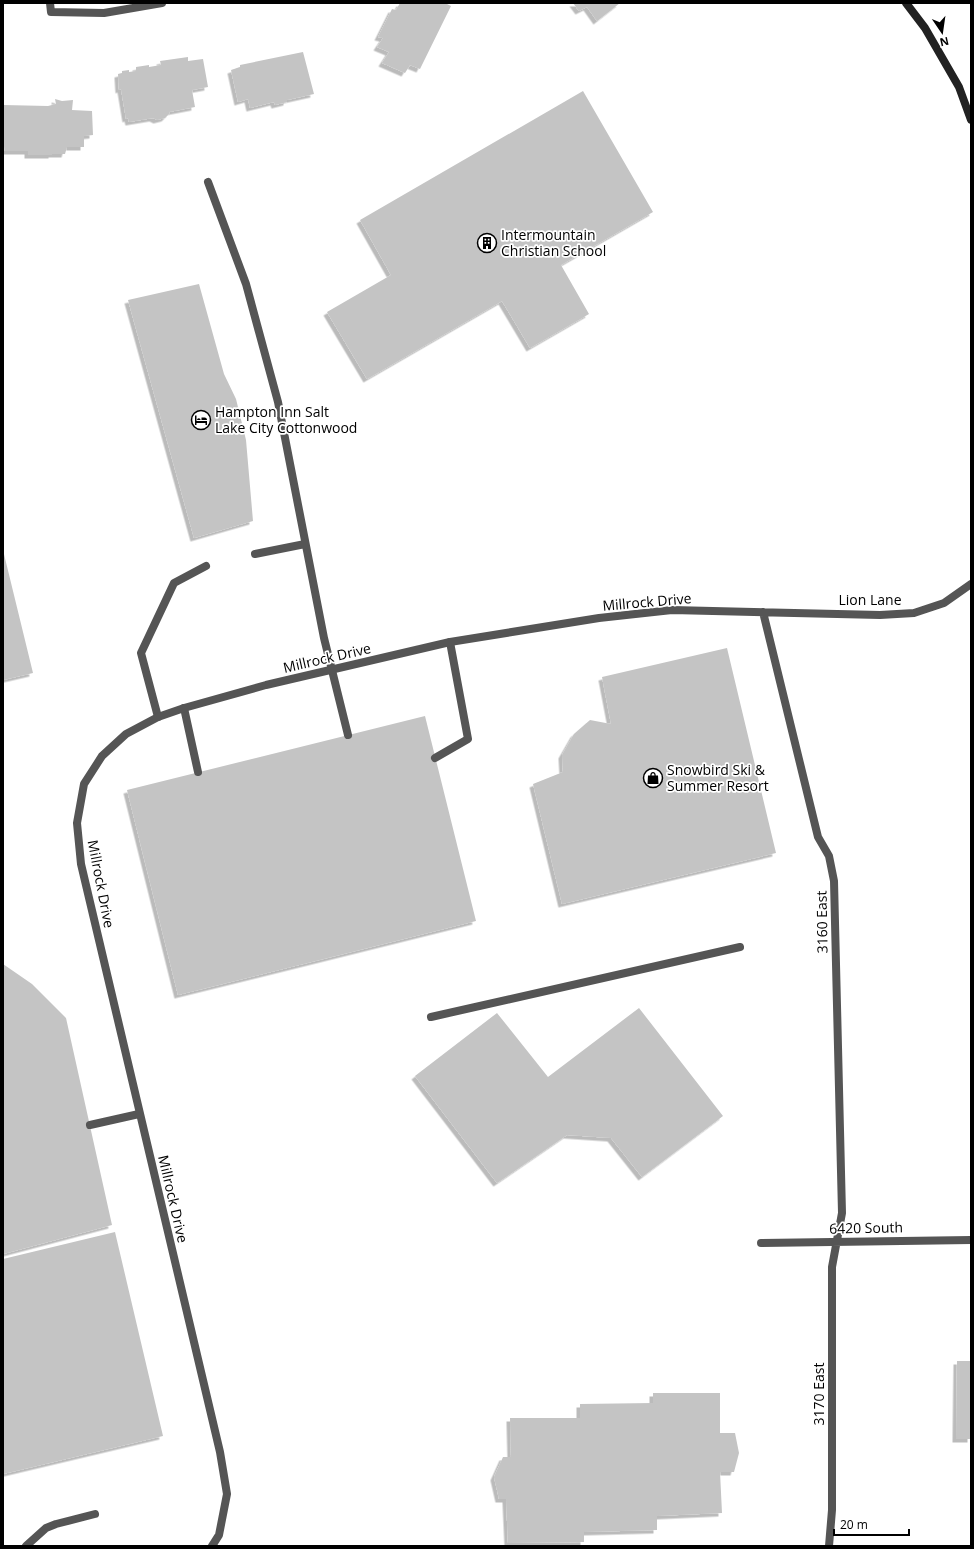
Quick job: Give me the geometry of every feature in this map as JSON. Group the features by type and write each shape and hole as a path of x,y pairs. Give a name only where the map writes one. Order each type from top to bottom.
{"street":[{"path":"50,3 51,12 104,13 162,3"},
{"path":"906,3 925,28 959,87 971,120"},
{"path":"208,182 246,284 278,402 331,670 348,735"},
{"path":"255,554 306,544"},
{"path":"158,717 141,653 174,583 206,566"},
{"name":"Lion Lane","path":"762,612 880,615 914,613 944,603 971,584"},
{"name":"Millrock Drive","path":"212,1546 219,1535 227,1494 220,1452 81,864 77,823 84,784 102,756 126,734 158,717 184,708 266,685 450,642 569,623 672,610 762,612"},
{"name":"3160 East","path":"762,612 818,837 829,856 834,881 842,1214 837,1242"},
{"path":"435,758 468,739 450,642"},
{"path":"184,708 198,772"},
{"path":"431,1017 740,946"},
{"path":"90,1125 139,1114"},
{"name":"6420 South","path":"761,1243 971,1240"},
{"name":"3170 East","path":"829,1546 832,1503 832,1267 837,1242"},
{"path":"26,1546 46,1528 96,1514"}],"building":[{"path":"400,3 445,3 451,6 420,69 410,65 405,73 382,63 389,52 377,47 383,38 378,37 392,9 396,10"},
{"path":"573,3 620,3 597,21 587,7 579,11"},
{"path":"303,52 314,94 287,100 287,102 275,105 274,102 250,108 248,99 238,102 231,70 240,67 240,65"},
{"path":"188,57 188,61 203,59 208,87 192,90 195,107 169,112 170,113 165,118 157,120 153,118 129,122 128,118 126,119 121,89 119,90 118,74 122,73 122,71 136,71 136,67 161,65 160,61"},
{"name":"Intermountain Christian School","path":"583,91 653,212 561,265 589,314 530,348 502,301 367,379 327,312 391,275 360,220"},
{"path":"55,99 62,101 73,100 72,110 92,111 93,135 84,136 84,147 67,147 65,154 52,155 28,155 28,151 5,151 3,141 3,105 48,106 56,104"},
{"name":"Hampton Inn Salt Lake City Cottonwood","path":"199,284 224,374 236,399 246,440 253,521 194,538 128,300"},
{"path":"3,550 33,673 3,680"},
{"name":"Snowbird Ski & Summer Resort","path":"727,648 776,853 562,904 533,784 563,772 562,755 574,734 590,720 611,724 602,677"},
{"path":"425,716 476,921 178,995 127,790"},
{"path":"3,964 32,984 66,1018 112,1225 3,1254"},
{"path":"639,1008 723,1116 642,1177 611,1138 567,1135 497,1183 415,1076 497,1013 548,1077"},
{"path":"115,1232 163,1436 3,1474 3,1259"},
{"path":"957,1361 971,1361 971,1439 956,1439"},
{"path":"653,1393 720,1393 720,1433 735,1433 739,1453 734,1472 720,1472 722,1513 657,1516 657,1530 584,1532 584,1542 508,1543 506,1499 499,1499 494,1477 503,1457 511,1457 510,1418 580,1418 580,1404 653,1403"}],"place":[{"name":"Intermountain Christian School","path":"487,243"},
{"name":"Hampton Inn Salt Lake City Cottonwood","path":"201,420"},
{"name":"Snowbird Ski & Summer Resort","path":"653,778"}]}
